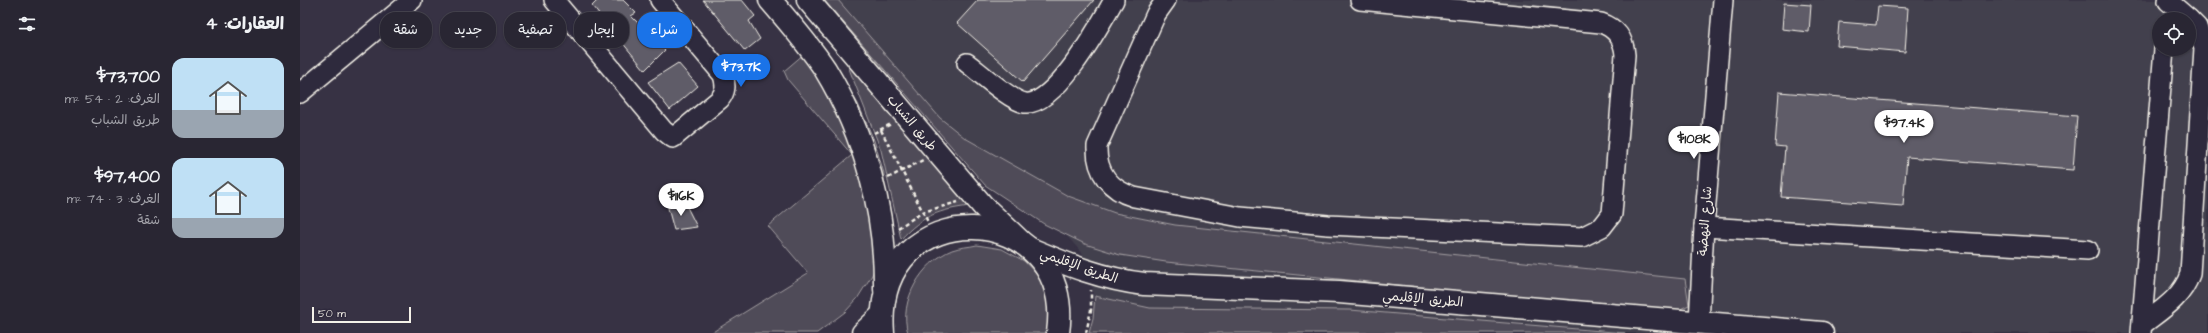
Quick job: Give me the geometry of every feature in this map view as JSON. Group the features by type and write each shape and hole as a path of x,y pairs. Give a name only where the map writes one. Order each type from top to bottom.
{"main road":[{"path":"770,0 824,68 840,97 860,141 873,185 883,234 886,289 882,324 863,333"},
{"name":"طريق الشباب","path":"808,0 898,123 926,158 983,206 1046,268 1057,291 1061,316 1058,333"},
{"name":"الطريق الإقليمي","path":"886,289 894,270 907,254 923,241 935,235 962,227 982,228 1003,233 1025,246 1090,273 1116,281 1144,284 1339,292 1822,333"}],"street":[{"path":"300,93 412,0"},
{"path":"554,0 664,131 673,138 720,100 726,85 723,75 660,0"},
{"path":"967,63 1019,101 1035,102 1040,100 1063,77 1084,52 1114,0"},
{"path":"1166,0 1156,14 1097,146 1100,170 1104,178 1117,190 1134,197 1240,217 1328,224 1582,237 1602,227 1612,214 1625,55 1624,44 1613,28 1601,22 1360,0"},
{"name":"شارع النهضة","path":"1699,323 1704,227 1723,0"},
{"path":"2167,7 2176,12"},
{"path":"2142,329 2177,297 2183,290 2190,274 2204,48 2196,27"},
{"path":"2142,329 2163,56"},
{"path":"1704,227 2088,250"}],"path":[{"path":"860,141 880,130 898,123"},
{"path":"880,130 935,235"},
{"path":"873,185 926,158"},
{"path":"893,231 923,212 958,203 953,196"},
{"path":"1086,333 1091,310 1090,273"}],"shaded area":[{"path":"822,0 2208,0 2208,333 1096,333 1092,282 1082,253 1067,236 1053,225 988,182 890,77"},
{"path":"824,0 838,0 940,118 965,138 1068,196 1115,213 1175,225 1685,279 1689,305 1674,312 1166,262 1120,255 1085,244 1044,224 985,185"},
{"path":"818,42 841,75 858,104 874,140 884,173 884,238 872,275 857,299 845,312 817,333 711,333 808,273 768,226 852,155 788,80 784,71"},
{"path":"844,56 970,206 949,209 932,215 917,224 901,239 881,150"},
{"path":"977,245 1002,249 1024,261 1041,279 1051,303 1050,333 908,333 906,308 915,284 922,273 941,256 952,250"},
{"path":"1095,296 1150,308 1350,310 1625,333 1089,333 1093,318"}],"building":[{"path":"598,0 623,0 636,13 631,16 637,22 637,48 663,48 665,50 645,70 627,48 629,48 629,12 597,12 592,6"},
{"path":"703,0 742,0 755,16 749,21 760,39 745,51"},
{"path":"978,0 1094,0 1023,82 957,23"},
{"path":"1784,3 1811,5 1809,32 1782,29"},
{"path":"1878,6 1908,8 1905,52 1837,46 1839,22 1876,25"},
{"path":"678,63 698,86 670,110 648,82"},
{"path":"1779,92 2077,116 2073,170 1907,157 1903,206 1781,197 1785,147 1775,146"},
{"path":"684,201 697,227 674,230 668,208"}]}
